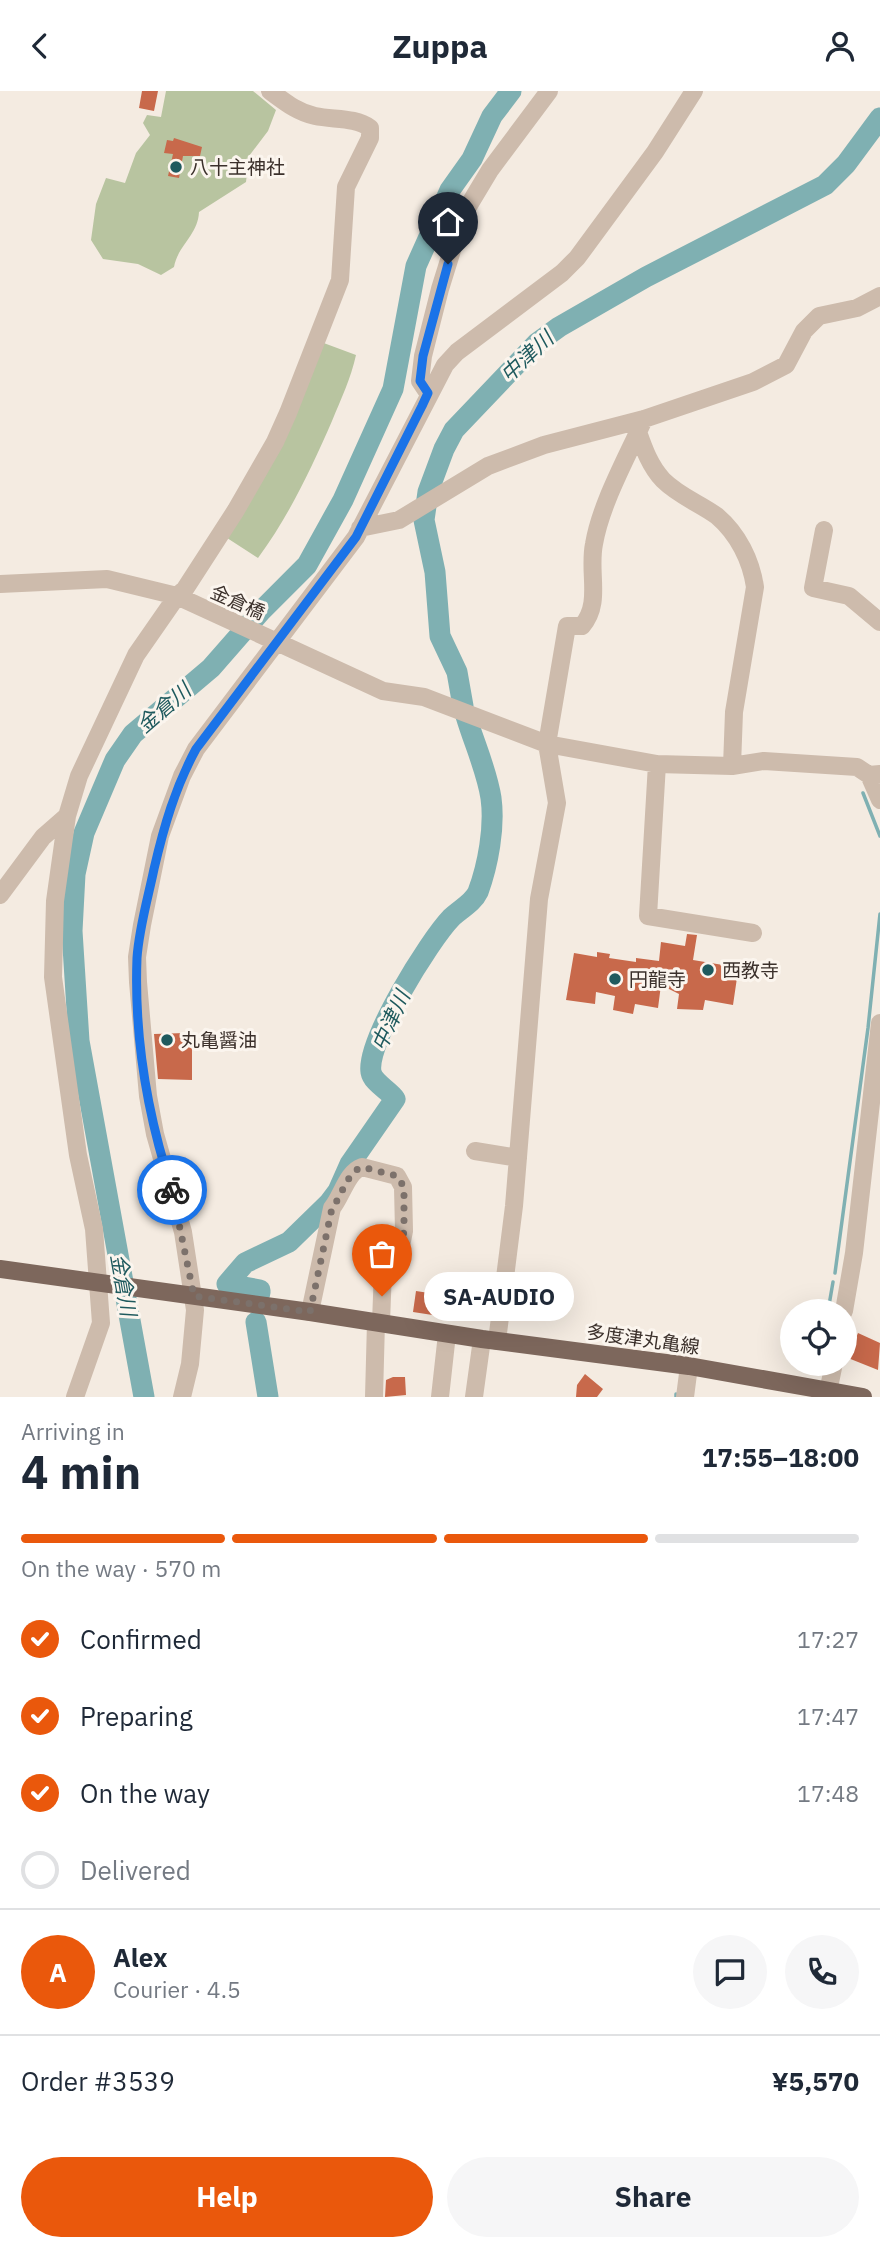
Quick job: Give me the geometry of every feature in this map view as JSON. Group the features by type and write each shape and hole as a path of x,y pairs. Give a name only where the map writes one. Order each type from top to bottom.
{"main road":[{"name":"多度津丸亀線","path":"0,1269 689,1366 828,1393 863,1397"}],"street":[{"path":"75,1397 101,1323 94,1229 78,1155 53,977 55,901 67,816 79,776 136,655 177,596 185,589 236,510 284,422 340,280 346,187 370,138 370,128 362,122 304,113 270,91"},
{"path":"428,393 420,381 423,356 463,215 490,170 549,91"},
{"path":"182,1397 190,1364 194,1296 183,1232 155,1134 148,1096 137,957 160,837 182,776 196,749 270,639 332,572 360,528 444,365 457,352 552,281 577,258 663,142 694,91"},
{"path":"360,528 374,527 407,516 488,466 544,445 641,425 753,382 786,365 804,331 819,316 857,307 880,296"},
{"path":"474,1397 490,1340 518,1157 539,899 558,803 547,744 567,626 582,626 591,616 594,603 593,547 598,524 641,425"},
{"path":"641,425 651,466 678,494 716,516 747,555 752,570 755,587 734,712 732,766"},
{"path":"824,530 813,588 849,596 880,622"},
{"name":"金倉橋","path":"0,584 107,579 177,596 383,691 424,697 547,744 657,764 732,766 764,761 857,767 875,774"},
{"path":"657,764 648,916 753,933"},
{"path":"875,774 880,800"},
{"path":"0,895 43,837 67,816"},
{"path":"846,1299 854,1253 880,1023"},
{"path":"475,1151 518,1157"},
{"path":"310,1312 332,1208 352,1173 362,1167 397,1176 404,1187 404,1231 400,1251 383,1269 374,1397"},
{"path":"440,1397 447,1333"},
{"path":"685,1397 689,1366"}],"green space":[{"path":"166,91 253,91 276,110 268,131 249,156 246,182 199,212 195,227 179,252 174,267 161,275 138,264 103,259 91,240 96,204 106,178 125,183 136,153 150,135 143,123 147,115 161,117"},
{"path":"321,342 356,355 354,364 308,474 280,526 258,558 224,536"}],"building":[{"path":"142,91 158,91 154,111 139,108"},
{"name":"八十主神社","path":"174,138 202,147 200,156 183,156 179,178 168,176 173,154 164,153 167,140 173,141"},
{"path":"687,934 697,935 693,960 729,966 729,970 738,971 733,1005 705,1000 703,1010 677,1009 679,994 661,985 658,1008 635,1004 633,1014 613,1010 615,996 596,992 595,1004 566,1000 574,953 597,957 597,952 610,954 609,958 636,962 636,958 659,961 661,942 685,946"},
{"path":"185,1033 185,1036 192,1036 192,1080 158,1079 154,1034"},
{"path":"416,1291 442,1295 439,1316 413,1312"},
{"path":"858,1333 880,1343 878,1370 857,1362"},
{"path":"585,1374 603,1389 597,1397 576,1397 577,1385"},
{"path":"405,1377 406,1395 385,1397 386,1380"}],"waterway":[{"name":"金倉川","path":"144,1397 79,1041 72,931 75,874 84,833 115,760 133,734 211,668 261,611 307,565 343,500 393,389 416,266 450,190 472,159 492,116 511,91"},
{"name":"中津川","path":"463,706 457,672 440,636 435,572 424,520 428,492 454,430 537,343 559,327 646,277 825,185 846,164 880,118"},
{"name":"中津川","path":"260,1293 260,1290 227,1284 245,1263 289,1242 338,1191 350,1164 395,1099 375,1080 371,1072 372,1058 388,1016 441,930 478,892 490,846 492,809 487,778 466,716"},
{"path":"863,793 880,836"},
{"path":"835,1273 868,1028 880,914"},
{"path":"830,1299 833,1282"},
{"name":"中津川","path":"256,1322 268,1397"}],"way so far":[{"path":"172,1190 183,1232 194,1296 310,1312 332,1208 352,1173 362,1167 397,1176 404,1187 404,1231 400,1251 383,1269 382,1296"}],"place":[{"name":"八十主神社","path":"176,167"},
{"name":"西教寺","path":"708,970"},
{"name":"円龍寺","path":"615,979"},
{"name":"丸亀醤油","path":"167,1040"},
{"name":"SA-AUDIO","path":"382,1296"}],"route":[{"path":"172,1190 155,1134 148,1096 137,957 160,837 182,776 196,749 275,640 332,572 356,537 422,406 428,393 420,381 423,356 448,264"}]}
